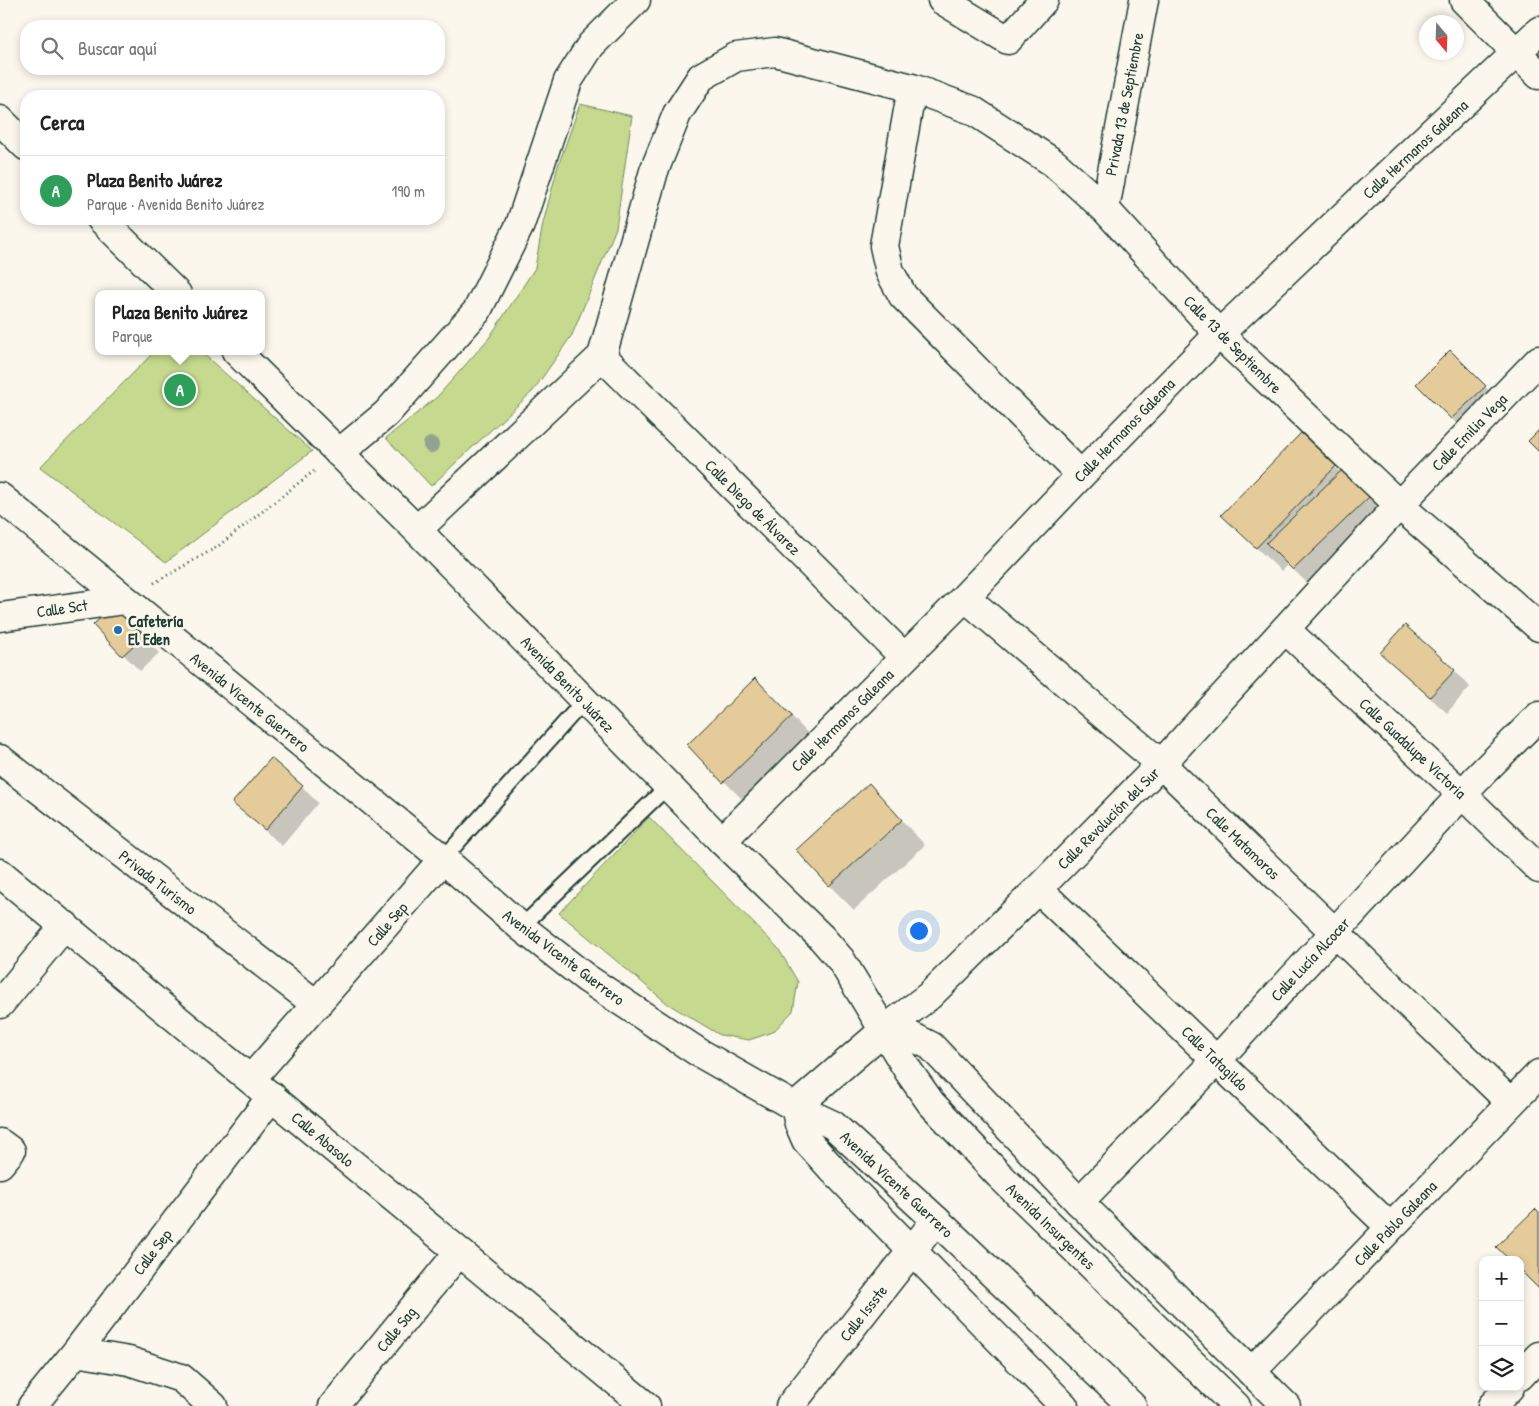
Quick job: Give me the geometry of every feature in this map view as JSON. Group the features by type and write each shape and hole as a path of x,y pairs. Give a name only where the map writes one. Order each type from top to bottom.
{"street":[{"path":"339,453 386,414 477,311 520,225 568,81 591,45 636,0"},
{"path":"942,0 1008,40 1044,0"},
{"name":"Privada 13 de Septiembre","path":"1105,209 1144,0"},
{"path":"1464,0 1539,76"},
{"name":"Calle Hermanos Galeana","path":"722,842 965,596 1080,475 1219,334 1539,31"},
{"name":"Calle 13 de Septiembre","path":"602,356 654,171 677,114 701,77 736,57 775,52 912,88 972,110 1054,163 1105,209 1219,334 1399,504 1539,627"},
{"path":"912,88 884,246 890,272 903,296 1080,475"},
{"path":"0,120 20,140"},
{"path":"107,225 173,290"},
{"name":"Avenida Benito Juárez","path":"240,355 417,530 722,842 821,937 841,960 883,1031"},
{"path":"417,530 602,356"},
{"name":"Calle Diego de Álvarez","path":"602,356 904,657"},
{"name":"Calle Emilia Vega","path":"1399,504 1539,360"},
{"name":"Avenida Vicente Guerrero","path":"0,497 443,859 521,927 586,978 690,1047 832,1126 936,1220 1132,1406"},
{"name":"Calle Revolución del Sur","path":"795,1107 883,1031 929,996 1038,889 1161,764 1399,504"},
{"name":"Calle Matamoros","path":"965,596 1161,764 1511,1102"},
{"name":"Calle Sct","path":"0,616 125,600"},
{"name":"Calle Guadalupe Victoria","path":"1285,629 1462,794 1539,869"},
{"name":"Calle Lucía Alcocer","path":"1079,1202 1217,1060 1462,794 1539,716"},
{"name":"Privada Turismo","path":"0,760 317,1005"},
{"name":"Calle Sep","path":"32,1406 76,1352 262,1088 317,1005 443,859"},
{"name":"Calle Abasolo","path":"0,872 459,1252 628,1401"},
{"name":"Calle Tatagildo","path":"1038,889 1390,1228"},
{"path":"0,1004 65,925"},
{"path":"883,1031 909,1035 931,1046 1079,1202 1286,1406"},
{"name":"Avenida Insurgentes","path":"883,1031 931,1103 999,1175 1236,1406"},
{"name":"Calle Pablo Galeana","path":"1251,1372 1539,1074"},
{"path":"795,1107 799,1124 806,1140 1064,1406"},
{"path":"0,1143 11,1151 0,1164"},
{"name":"Calle Issste","path":"790,1406 936,1220"},
{"name":"Calle Sag","path":"333,1406 459,1252"},
{"path":"76,1352 129,1361 181,1378 214,1406"},
{"path":"1524,1372 1539,1356"},
{"path":"1492,1406 1506,1391"}],"lane":[{"path":"443,859 584,701"},
{"path":"521,927 668,786"}],"path":[{"path":"125,600 217,547 339,453"}],"green space":[{"path":"580,104 632,116 616,228 572,335 533,391 431,486 386,438 437,397 489,338 535,268 543,223 558,166"},
{"path":"151,355 204,355 312,451 166,562 40,467"},
{"path":"649,817 778,948 798,982 793,1011 773,1032 749,1040 720,1035 668,1004 559,913"}],"building":[{"path":"1450,350 1486,386 1451,419 1416,384"},
{"path":"1539,430 1539,452 1528,441"},
{"path":"1301,433 1336,466 1256,548 1221,515"},
{"path":"1343,469 1370,496 1293,570 1266,543"},
{"name":"Cafetería El Eden","path":"114,605 144,636 122,656 93,625"},
{"path":"1405,625 1455,670 1430,697 1380,653"},
{"path":"755,678 792,716 723,783 687,745"},
{"path":"271,758 303,786 265,830 232,803"},
{"path":"869,783 902,820 829,886 796,850"},
{"path":"1535,1209 1539,1213 1539,1289 1524,1274 1524,1256 1506,1256 1496,1247"}],"place":[{"name":"Plaza Benito Juárez","path":"180,390"},
{"name":"Cafetería El Eden","path":"118,630"}]}
